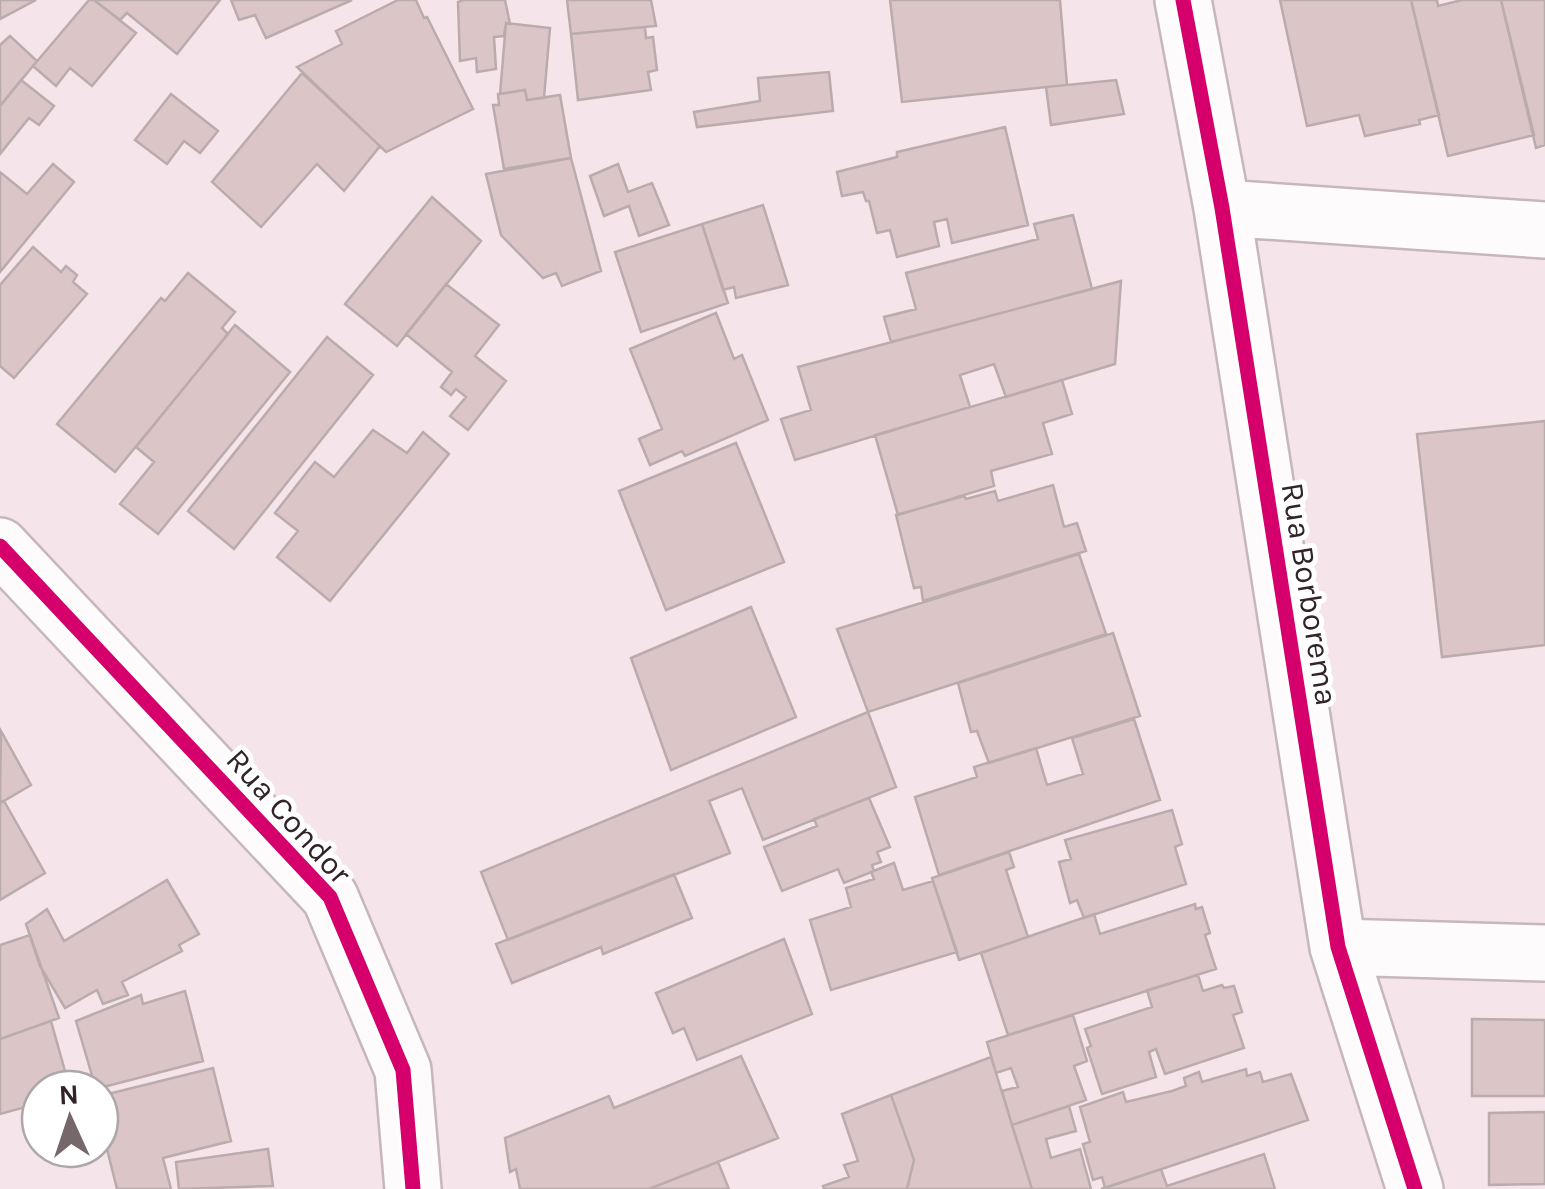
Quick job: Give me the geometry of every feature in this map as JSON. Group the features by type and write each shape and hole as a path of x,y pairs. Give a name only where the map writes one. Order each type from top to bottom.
{"street":[{"name":"Rua Borborema","path":"1183,0 1222,208 1338,947 1415,1189"},
{"path":"1222,208 1545,230"},
{"name":"Rua Condor","path":"0,546 330,897 403,1070 413,1189"},
{"path":"1338,947 1545,953"}],"building":[{"path":"0,0 36,0 0,19"},
{"path":"89,0 136,33 92,86 70,68 56,86 33,66"},
{"path":"94,0 220,0 177,54 127,13 120,20"},
{"path":"231,0 352,0 266,38 255,15 239,20"},
{"path":"398,0 416,0 473,109 386,152 297,67 342,44 336,31"},
{"path":"505,0 510,24 506,23 504,36 494,37 496,69 477,72 476,58 460,61 458,2"},
{"path":"567,0 651,0 656,26 571,34"},
{"path":"890,0 1060,0 1067,85 902,102"},
{"path":"1280,0 1411,0 1439,115 1419,120 1420,124 1365,136 1359,115 1307,126"},
{"path":"1411,0 1437,0 1438,6 1462,0 1501,0 1534,135 1448,156"},
{"path":"1501,0 1545,0 1545,145 1536,148"},
{"path":"506,23 550,28 544,98 527,100 525,90 500,94"},
{"path":"645,27 646,38 653,37 657,70 648,72 651,90 578,100 571,34"},
{"path":"10,36 37,61 0,106 0,45"},
{"path":"829,72 833,111 697,127 694,112 760,101 758,78"},
{"path":"302,73 380,146 344,191 317,164 261,227 212,182"},
{"path":"21,80 54,106 39,125 29,118 0,154 0,106"},
{"path":"1116,80 1124,114 1051,125 1046,87"},
{"path":"525,90 527,100 560,95 571,158 504,169 493,105 499,105 498,94"},
{"path":"171,94 218,131 200,153 184,141 167,164 135,140"},
{"path":"1005,127 1028,225 952,243 947,219 934,222 939,246 897,257 890,230 877,233 863,192 842,196 837,172 897,157 897,152"},
{"path":"571,158 601,271 562,286 556,273 543,278 501,235 486,174"},
{"path":"53,164 74,182 0,272 0,172 27,194"},
{"path":"618,164 628,192 652,183 669,225 639,236 629,206 604,216 590,176"},
{"path":"432,197 481,241 397,346 345,304"},
{"path":"763,205 788,285 736,298 734,287 723,290 702,224"},
{"path":"1073,215 1092,289 891,342 884,317 916,309 906,273 1038,239 1034,224"},
{"path":"702,224 728,303 641,332 615,252"},
{"path":"33,247 61,272 66,266 77,275 73,282 87,294 14,378 0,366 0,285"},
{"path":"188,273 235,312 222,328 228,334 115,472 57,424 161,298 165,301"},
{"path":"1121,281 1115,364 1006,397 994,364 960,375 970,407 795,460 781,419 811,410 798,367"},
{"path":"446,284 499,325 475,356 506,381 468,430 450,416 466,397 456,389 451,395 441,387 452,372 406,334"},
{"path":"716,313 734,359 742,355 768,420 685,456 682,451 650,465 639,439 662,429 630,349"},
{"path":"235,325 290,372 158,534 120,504 154,462 136,447"},
{"path":"327,337 373,375 234,549 188,511"},
{"path":"1062,380 1072,414 1043,423 1052,454 991,471 994,486 898,515 875,435"},
{"path":"1545,421 1545,645 1442,657 1417,434"},
{"path":"373,430 407,453 423,432 449,454 330,601 277,557 298,531 275,513 315,462 334,477"},
{"path":"736,443 784,562 666,610 619,491"},
{"path":"1053,485 1064,527 1077,523 1086,551 923,601 921,587 914,588 896,515 964,496 966,499 995,491 998,501"},
{"path":"1079,554 1106,634 868,712 837,629"},
{"path":"751,607 796,717 671,770 631,658"},
{"path":"1113,633 1140,716 989,763 977,731 971,732 958,683"},
{"path":"868,712 896,787 763,840 742,788 709,801 730,853 508,940 481,872"},
{"path":"1134,719 1160,800 939,875 915,797 977,777 974,767 1036,748 1047,785 1083,774 1072,738"},
{"path":"1,731 31,785 2,802 0,799"},
{"path":"869,798 890,847 877,852 881,862 872,865 874,871 844,883 838,869 782,891 764,847 817,826 814,819"},
{"path":"4,801 45,873 0,900 0,803"},
{"path":"1172,810 1182,844 1175,847 1186,884 1084,918 1077,900 1070,903 1059,862 1071,859 1065,840"},
{"path":"1009,852 1014,867 1006,870 1028,937 959,960 932,878"},
{"path":"894,863 903,890 933,881 957,952 831,990 810,920 851,907 846,888 874,879 871,872"},
{"path":"674,874 692,918 603,954 601,947 512,983 496,944"},
{"path":"167,880 199,934 179,945 182,951 122,982 128,995 103,1004 97,990 65,1008 40,966 26,924 47,909 64,941"},
{"path":"1195,904 1196,909 1202,907 1210,933 1205,935 1216,969 1008,1035 981,953 1094,914 1100,934"},
{"path":"30,935 59,1018 0,1039 0,945"},
{"path":"784,939 812,1014 697,1060 684,1028 673,1033 656,993"},
{"path":"1198,975 1203,991 1234,986 1242,1012 1233,1015 1244,1048 1165,1074 1156,1049 1149,1052 1156,1077 1102,1094 1085,1029 1152,1007 1147,990"},
{"path":"185,991 203,1061 120,1083 120,1069 90,1069 76,1021 141,995 143,1004"},
{"path":"1073,1015 1087,1061 1074,1066 1086,1100 1012,1125 1002,1091 1018,1087 1011,1068 996,1073 987,1042"},
{"path":"1472,1019 1545,1020 1545,1096 1472,1096"},
{"path":"51,1021 64,1069 20,1069 20,1108 0,1114 0,1039"},
{"path":"741,1056 778,1138 649,1189 520,1189 516,1169 510,1172 505,1138 609,1096 614,1108"},
{"path":"991,1057 1032,1189 907,1189 914,1160 891,1095"},
{"path":"213,1068 231,1141 163,1158 171,1189 117,1189 112,1169 120,1169 120,1091"},
{"path":"1246,1069 1247,1076 1260,1072 1263,1082 1291,1074 1308,1120 1105,1188 1102,1177 1093,1180 1083,1144 1090,1142 1080,1107 1123,1092 1126,1102 1172,1091 1186,1086 1184,1078 1199,1072 1202,1082"},
{"path":"891,1095 914,1160 907,1189 824,1189 823,1186 849,1177 844,1165 858,1161 842,1114"},
{"path":"1069,1106 1076,1131 1046,1139 1051,1158 1080,1149 1091,1189 1032,1189 1012,1125"},
{"path":"1545,1112 1545,1184 1489,1185 1489,1113"},
{"path":"268,1149 273,1186 179,1189 176,1162"},
{"path":"1264,1154 1275,1189 1101,1189 1161,1169 1167,1186"},
{"path":"718,1162 729,1189 649,1189"}],"cycle path":[{"path":"1183,0 1222,208 1338,947 1415,1189"},
{"path":"0,546 330,897 403,1070 413,1189"}]}
